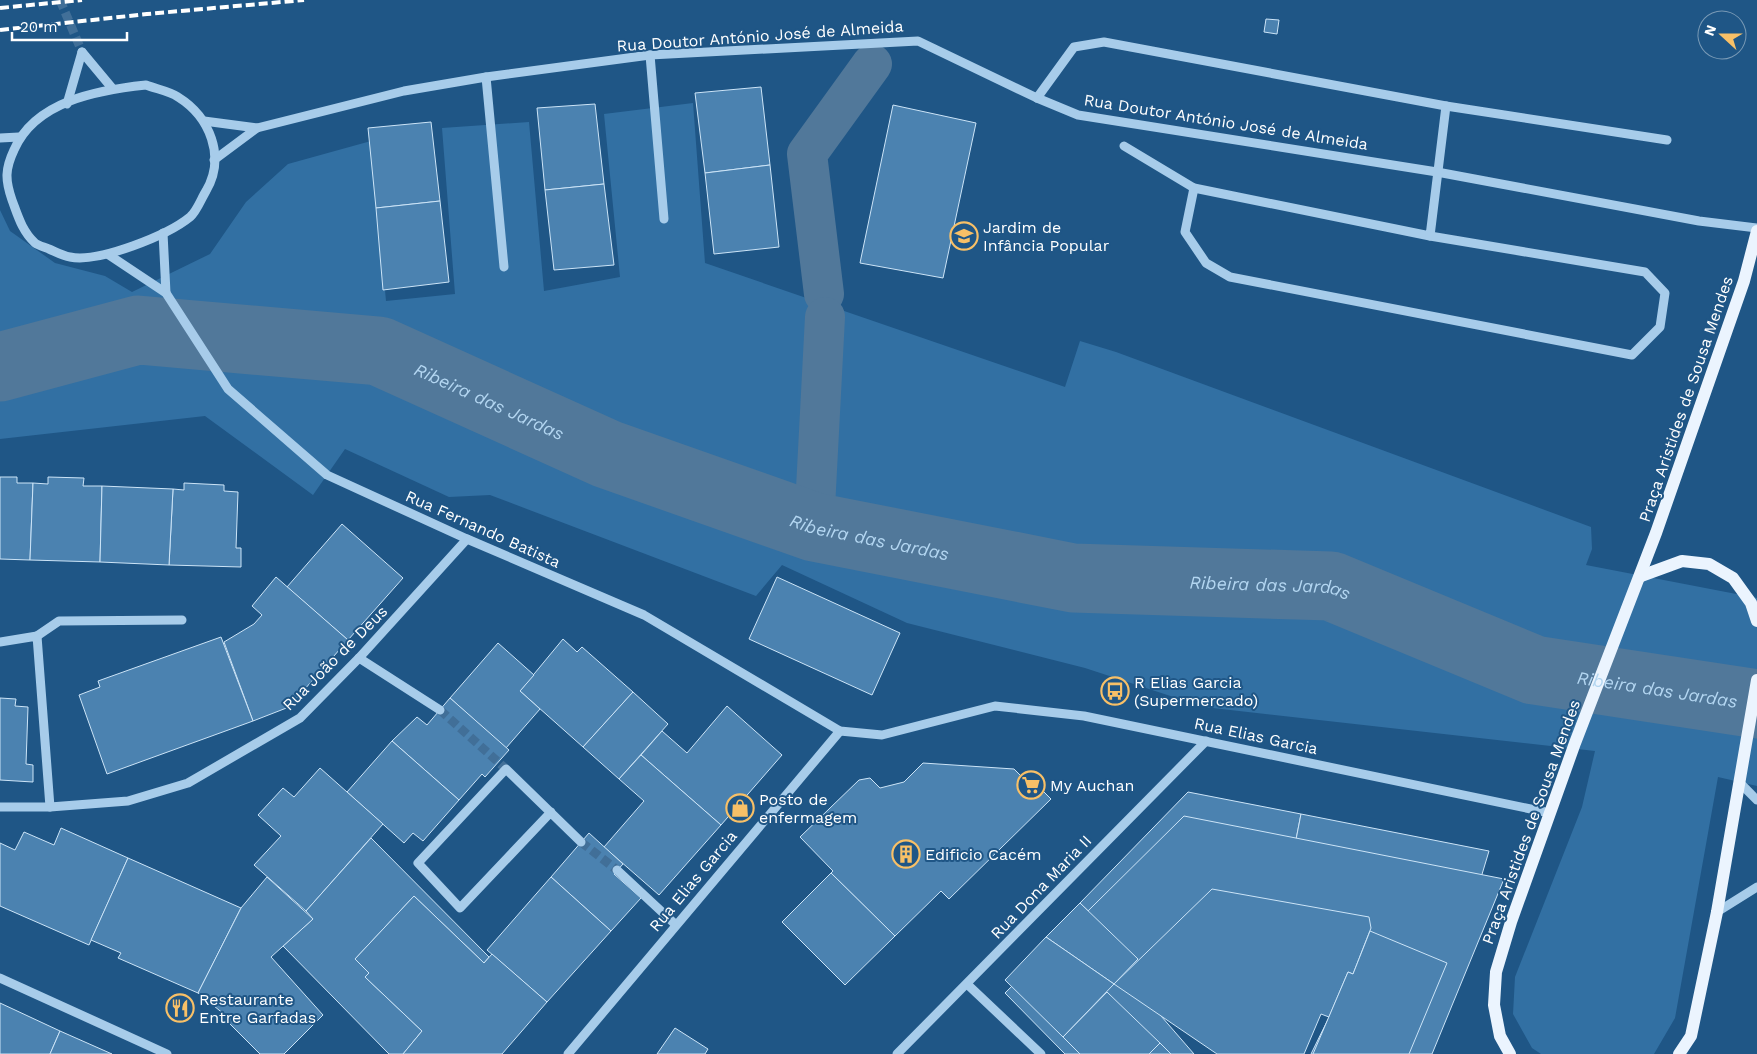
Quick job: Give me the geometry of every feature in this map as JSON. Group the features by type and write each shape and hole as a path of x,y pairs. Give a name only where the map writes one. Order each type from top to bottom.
{"main road":[{"name":"Praça Aristides de Sousa Mendes","path":"1510,1054 1500,1036 1494,1005 1496,972 1511,922 1575,743 1641,576 1744,281 1757,229"},
{"path":"1641,576 1682,560 1709,564 1733,578 1751,603 1757,621"},
{"path":"1680,1054 1691,1036 1717,912 1757,680"}],"street":[{"name":"Rua Doutor António José de Almeida","path":"204,121 257,128 404,91 486,77 650,55 918,41 1037,98 1078,114 1437,172 1699,221 1757,229"},
{"path":"1037,98 1074,47 1104,42 1446,106 1667,140"},
{"path":"67,104 82,52 112,88"},
{"path":"650,55 664,219"},
{"path":"486,77 504,267"},
{"path":"146,85 178,97 204,121 213,138 214,160 212,181 192,216 162,233 109,255 71,258 36,244 23,228 9,192 3,167 19,137 42,114 112,88 146,85"},
{"path":"1430,236 1446,106"},
{"name":"Rua Doutor António José de Almeida","path":"214,160 257,128"},
{"path":"0,138 19,137"},
{"path":"1124,146 1194,188 1430,236 1645,272 1665,294 1660,327 1632,355 1230,277 1206,263 1185,232 1194,188"},
{"path":"162,233 166,293"},
{"path":"109,255 166,293"},
{"name":"Rua Fernando Batista","path":"166,293 228,389 308,460 337,480 467,539 644,615 840,732"},
{"name":"Rua João de Deus","path":"0,807 50,807 128,801 188,783 300,718 360,658 467,539"},
{"path":"0,642 37,636 58,621 182,620"},
{"path":"37,636 50,807"},
{"path":"360,658 440,710"},
{"name":"Rua Elias Garcia","path":"568,1054 840,732 882,735 995,706 1084,716 1550,813"},
{"name":"Rua Dona Maria II","path":"897,1054 1206,741"},
{"path":"550,812 460,908 418,863 506,769 581,842"},
{"path":"1740,783 1757,800"},
{"path":"617,870 676,925"},
{"path":"1717,912 1757,888"},
{"path":"0,978 167,1054"},
{"path":"967,984 1041,1054"}],"shaded area":[{"path":"693,103 705,263 1065,387 1080,341 1116,352 1591,527 1592,549 1586,565 1757,598 1757,786 1718,777 1675,1018 1654,1054 1541,1054 1532,1048 1513,1014 1515,977 1582,807 1595,751 1204,707 1085,668 907,623 782,565 756,596 490,495 449,497 345,449 313,495 205,416 0,439 0,210 10,231 55,263 105,276 132,292 210,254 246,202 288,164 371,141 386,301 455,294 442,128 529,122 544,291 620,277 604,114"}],"building":[{"path":"1266,19 1279,20 1277,34 1264,32"},
{"path":"761,87 770,165 705,173 695,93"},
{"path":"595,104 604,184 545,190 537,108"},
{"path":"893,105 976,123 943,278 860,263"},
{"path":"431,122 440,201 376,208 368,128"},
{"path":"770,165 779,247 714,254 705,173"},
{"path":"604,184 614,265 554,270 545,190"},
{"path":"440,201 449,282 383,290 376,208"},
{"path":"0,477 17,477 17,483 33,483 30,560 0,559"},
{"path":"48,477 84,478 83,486 102,486 100,562 30,560 33,483 48,484"},
{"path":"184,483 224,485 224,491 238,492 236,548 241,548 241,567 169,565 173,489 184,490"},
{"path":"102,486 173,489 169,565 100,562"},
{"path":"342,524 403,578 348,640 287,587"},
{"path":"276,577 348,640 289,707 253,721 224,642 254,624 262,615 252,606"},
{"path":"777,577 900,633 872,695 749,639"},
{"path":"221,637 253,721 107,774 79,695 100,687 98,681"},
{"path":"563,639 577,652 582,647 633,692 583,747 520,691"},
{"path":"498,643 534,675 520,691 540,709 506,748 450,698"},
{"path":"633,692 668,724 619,779 583,747"},
{"path":"0,698 16,699 15,706 28,707 26,764 33,765 33,782 0,780"},
{"path":"450,698 509,750 485,777 482,774 459,800 392,741 417,717 427,725"},
{"path":"727,706 782,755 721,825 641,755 662,731 687,753"},
{"path":"392,741 459,800 423,841 413,833 404,843 347,792"},
{"path":"641,755 721,825 659,895 604,847 644,801 619,779"},
{"name":"Edificio Cacém","path":"923,763 1014,769 1022,777 1026,774 1051,799 949,899 941,891 895,936 831,873 833,871 800,837 859,780 870,778 880,788 904,782"},
{"path":"320,768 383,824 306,911 254,865 281,836 258,815 283,788 294,797"},
{"path":"1188,792 1301,814 1284,901 1212,889 1138,959 1080,903"},
{"path":"1301,814 1489,851 1477,891 1447,963 1370,931 1369,917 1284,901"},
{"path":"1184,816 1504,879 1432,1054 1311,1054 1364,946 1228,918 1142,994 1194,1054 1065,1054 1005,993"},
{"path":"61,828 128,858 89,945 0,906 0,843 15,850 24,832 54,845"},
{"path":"589,833 623,864 614,874 641,898 611,931 551,877"},
{"path":"371,838 489,957 484,963 414,896 355,959 369,973 365,977 422,1031 403,1054 389,1054 283,946 313,919 306,911"},
{"path":"128,858 241,908 198,993 118,958 121,953 91,940"},
{"path":"831,873 895,936 845,985 782,922"},
{"path":"267,877 313,919 271,957 323,1015 284,1054 260,1054 228,1022 230,1019 198,993 241,908"},
{"path":"551,877 611,931 547,1002 487,950"},
{"path":"1212,889 1369,917 1371,928 1353,974 1348,972 1329,1017 1321,1014 1304,1054 1217,1054 1114,984"},
{"path":"414,896 484,963 492,954 547,1002 502,1054 403,1054 422,1031 365,977 369,973 355,959"},
{"path":"1080,903 1138,959 1114,984 1046,937"},
{"path":"1370,931 1447,963 1409,1054 1313,1054 1348,972 1353,974"},
{"path":"1046,937 1114,984 1063,1037 1005,980"},
{"path":"1107,992 1160,1043 1149,1054 1080,1054 1063,1037"},
{"path":"0,1003 60,1031 50,1054 0,1054"},
{"path":"675,1028 708,1049 705,1054 657,1054"},
{"path":"60,1031 112,1054 50,1054"},
{"path":"1160,1043 1171,1054 1149,1054"}],"waterway":[{"path":"824,294 807,154 872,64"},
{"path":"814,527 825,317"},
{"name":"Ribeira das Jardas","path":"0,367 138,330 379,351 607,454 814,527 1073,578 1331,586 1534,670 1757,704"}],"tunnel":[{"path":"60,0 82,52"},
{"path":"440,710 506,769"},
{"path":"581,842 617,870"}],"railway":[{"path":"0,8 82,0"},
{"path":"0,30 304,0"}],"place":[{"name":"Jardim de Infância Popular","path":"964,236"},
{"name":"R Elias Garcia (Supermercado)","path":"1115,691"},
{"name":"My Auchan","path":"1031,785"},
{"name":"Posto de enfermagem","path":"740,808"},
{"name":"Edificio Cacém","path":"906,854"},
{"name":"Restaurante Entre Garfadas","path":"180,1008"}]}
